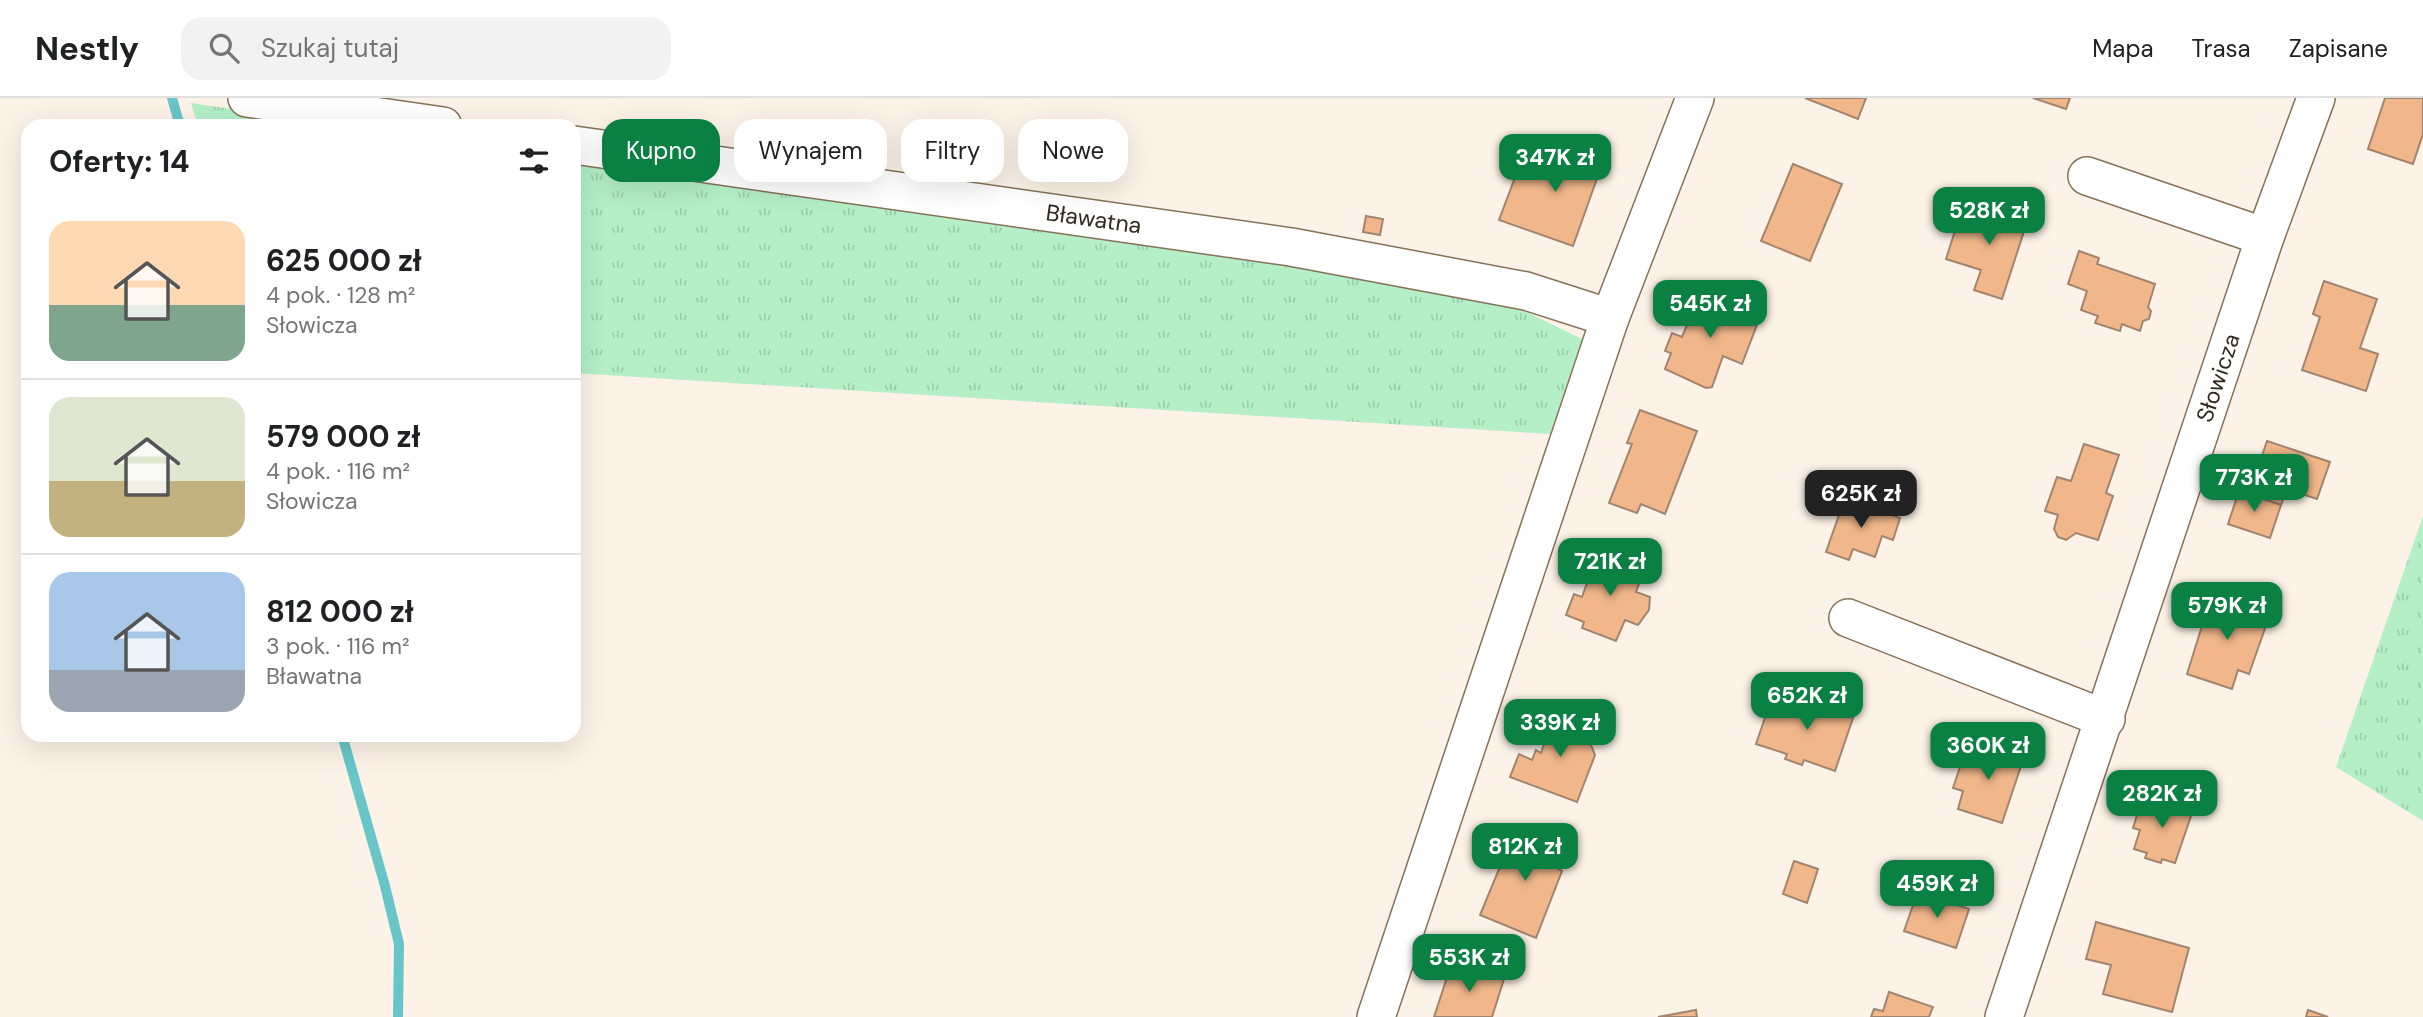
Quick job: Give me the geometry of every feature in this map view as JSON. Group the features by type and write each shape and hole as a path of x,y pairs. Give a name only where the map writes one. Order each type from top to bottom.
{"street":[{"path":"247,98 394,119"},
{"path":"1376,1017 1610,318 1695,98"},
{"name":"Słowicza","path":"2004,1017 2106,719 2265,237 2316,98"},
{"name":"Bławatna","path":"581,146 1291,247 1526,291 1610,318"},
{"path":"2087,176 2265,237"},
{"path":"1848,618 2106,719"}],"green space":[{"path":"191,103 299,119 196,119"},
{"path":"581,161 602,164 602,182 720,182 1494,296 1582,339 1550,434 581,373"},
{"path":"2423,516 2423,821 2336,767"}],"building":[{"path":"1805,98 1866,98 1858,119"},
{"path":"2033,98 2070,98 2066,109"},
{"path":"2385,98 2423,98 2423,134 2413,164 2368,149"},
{"path":"1565,138 1606,153 1573,246 1499,220 1519,167 1550,178"},
{"path":"1793,164 1842,184 1810,261 1761,241"},
{"path":"2003,204 2030,213 2002,299 1974,290 1981,270 1946,259 1962,209 1997,222"},
{"path":"1366,216 1383,219 1380,235 1363,232"},
{"path":"2079,251 2099,258 2097,264 2155,284 2148,307 2151,311 2149,319 2143,321 2140,331 2122,324 2120,331 2095,323 2098,316 2081,310 2087,291 2068,284"},
{"path":"2324,281 2377,299 2360,348 2378,354 2366,391 2302,370 2320,317 2313,314"},
{"path":"1695,292 1760,317 1742,364 1723,356 1712,387 1706,388 1665,369 1671,353 1665,351 1672,333 1682,337 1687,325 1683,323"},
{"path":"1640,410 1697,431 1665,514 1641,504 1637,513 1609,503 1632,444 1627,443"},
{"path":"2267,441 2330,462 2317,499 2287,489 2281,505 2249,494"},
{"path":"2084,444 2119,455 2106,493 2113,496 2098,540 2076,533 2066,540 2058,537 2054,529 2058,515 2045,511 2057,477 2071,481"},
{"path":"2239,491 2281,505 2270,538 2228,524"},
{"path":"1845,498 1900,518 1893,540 1882,536 1875,557 1853,549 1849,560 1826,552"},
{"path":"1589,556 1607,563 1610,557 1644,570 1636,592 1650,597 1649,610 1638,625 1625,620 1616,641 1582,628 1584,622 1566,615 1574,594 1582,597 1588,580 1580,576"},
{"path":"2212,594 2270,614 2249,674 2238,670 2232,689 2187,674"},
{"path":"1772,697 1816,713 1822,697 1856,709 1835,771 1804,760 1802,765 1785,759 1787,754 1756,744"},
{"path":"1551,714 1572,722 1581,719 1592,723 1596,732 1591,745 1595,755 1577,802 1510,777 1519,754 1532,760 1536,750 1541,753 1546,738 1541,737"},
{"path":"1978,742 2024,757 2002,823 1958,809 1963,791 1953,788 1963,758 1973,761"},
{"path":"2164,782 2198,793 2193,810 2158,798"},
{"path":"2152,796 2193,810 2175,863 2162,859 2161,863 2145,858 2147,853 2134,849 2140,830 2133,828 2138,812 2145,815"},
{"path":"1516,828 1566,847 1558,869 1562,871 1536,938 1480,915"},
{"path":"1794,861 1818,869 1807,903 1783,894"},
{"path":"1918,891 1969,909 1956,948 1904,931"},
{"path":"2096,922 2189,948 2172,1012 2103,994 2111,965 2086,959"},
{"path":"1452,962 1504,979 1492,1017 1434,1017"},
{"path":"1889,992 1933,1007 1929,1017 1871,1017 1874,1009 1883,1011"},
{"path":"1696,1010 1697,1017 1658,1017"},
{"path":"2308,1010 2328,1017 2306,1017"}],"waterway":[{"path":"172,98 178,119"},
{"path":"344,742 399,944 398,1017"}]}
